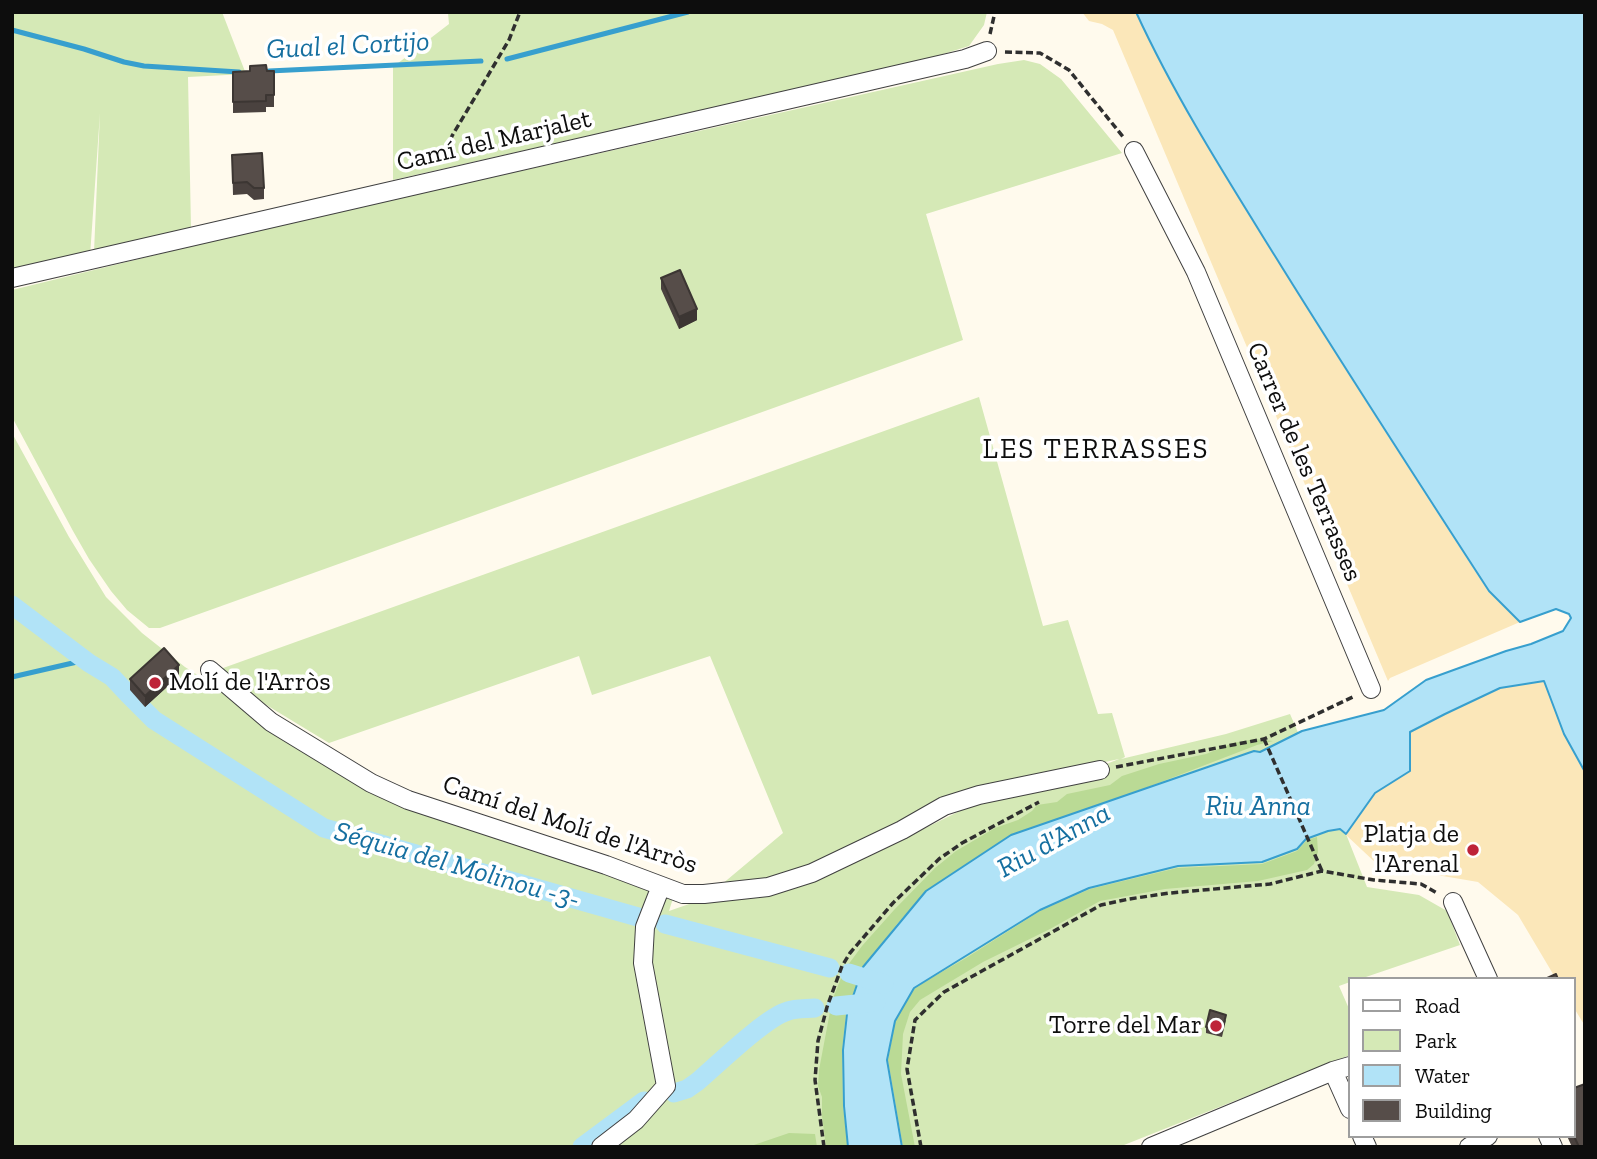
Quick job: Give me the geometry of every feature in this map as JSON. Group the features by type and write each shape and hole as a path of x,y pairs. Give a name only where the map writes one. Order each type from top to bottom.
{"street":[{"name":"Camí del Marjalet","path":"12,278 965,59 987,51"},
{"name":"Carrer de les Terrasses","path":"1134,151 1196,272 1371,689"},
{"name":"Camí del Molí de l'Arròs","path":"211,670 271,722 371,783 408,800 606,865 683,894 768,887 812,873 902,830 944,806 979,795 1100,770"},
{"path":"601,1147 636,1120 666,1086 643,963 645,927 661,886"},
{"path":"1453,902 1487,977"},
{"path":"1151,1147 1342,1069 1348,1099"},
{"path":"1469,1147 1485,1138"}],"path":[{"path":"436,181 452,136 509,40 520,12"},
{"path":"995,12 987,51 1040,53 1069,70 1134,151"},
{"path":"1100,770 1264,739 1371,689"},
{"path":"1264,739 1322,871"},
{"path":"824,1147 815,1080 818,1041 827,1007 842,966 850,953 893,903 939,859 962,843 1042,800"},
{"path":"921,1147 907,1069 915,1020 944,992 1101,905 1170,893 1270,884 1322,871 1374,880 1421,884 1453,902"}],"green space":[{"path":"12,12 222,12 246,74 188,77 191,228 94,252 100,113 90,256 12,272"},
{"path":"449,12 987,12 984,25 969,46 924,60 393,180 393,67 449,24"},
{"path":"1024,60 1040,64 1061,79 1122,153 926,214 963,340 160,628 149,628 127,610 111,591 73,531 12,417 12,290 266,228"},
{"path":"979,397 1043,626 1068,620 1098,714 1112,713 1125,757 1121,759 1226,734 1290,714 1340,829 1346,834 1367,887 1419,895 1447,911 1460,945 1366,977 1348,977 1348,983 1339,986 1348,1006 1348,1056 1119,1147 12,1147 12,433 69,537 106,597 142,633 185,667 369,785 674,895 669,911 692,903 772,891 840,870 972,805 1051,786 1119,759 956,794 811,870 771,882 721,885 783,833 710,656 592,695 579,656 329,743 212,672"},
{"path":"1255,739 1273,741 1011,835 926,891 863,967 846,1014 842,1050 843,1106 848,1147 826,1147 822,1097 818,1086 832,1001 848,965 862,946 935,868 956,851 995,828 1018,820 1037,805 1057,802 1067,794 1110,785 1122,776 1159,764 1206,754 1233,743"},
{"path":"1317,837 1318,852 1314,864 1307,870 1258,881 1165,889 1100,901 983,962 920,1000 910,1012 903,1034 901,1074 915,1147 903,1147 888,1060 895,1022 914,988 1040,911 1090,889 1177,868 1262,864 1297,851 1307,840"},
{"path":"789,1133 815,1134 817,1147 748,1147"}],"sand":[{"path":"1082,12 1136,12 1200,134 1325,337 1488,591 1520,622 1388,681 1113,30 1089,21"},
{"name":"Platja de l'Arenal","path":"1544,681 1564,734 1585,772 1585,1026 1576,1011 1576,977 1555,977 1518,915 1478,882 1378,865 1346,835 1375,793 1410,771 1410,732 1500,688"}],"water":[{"path":"1136,12 1585,12 1585,772 1564,734 1544,681 1500,688 1410,732 1410,771 1375,793 1346,834 1340,829 1328,831 1306,839 1297,849 1262,862 1178,866 1089,888 1040,910 914,988 895,1021 887,1060 902,1147 848,1147 843,1050 847,1014 863,967 926,891 1011,835 1254,751 1260,752 1302,731 1384,710 1426,680 1563,631 1571,618 1569,614 1556,609 1520,622 1489,591 1220,166 1167,75"}],"building":[{"path":"266,65 267,71 274,71 274,95 266,95 266,101 233,102 233,72 250,71 250,66"},
{"path":"262,153 264,188 254,188 247,182 233,183 232,155"},
{"path":"680,270 697,309 679,317 661,278"},
{"path":"164,648 179,665 145,696 130,679"},
{"name":"Torre del Mar","path":"1210,1010 1226,1015 1222,1031 1206,1027"},
{"path":"1585,1084 1585,1147 1579,1147 1575,1138 1576,1087"}],"waterway":[{"name":"Gual el Cortijo","path":"507,59 688,12"},
{"name":"Gual el Cortijo","path":"12,30 144,66 239,72"},
{"name":"Gual el Cortijo","path":"269,71 481,61"},
{"name":"Séquia del Molinou -3-","path":"12,605 112,677 154,720 324,828 638,917"},
{"path":"12,677 77,662 89,663"},
{"name":"Séquia del Molinou -3-","path":"665,924 830,968"},
{"name":"Séquia del Molinou -3-","path":"849,973 884,984"},
{"path":"836,1006 876,1002"},
{"path":"674,1093 697,1082 767,1022 791,1010 815,1008"},
{"path":"582,1147 644,1101"}],"place":[{"name":"Molí de l'Arròs","path":"155,683"},
{"name":"Platja de l'Arenal","path":"1473,850"},
{"name":"Torre del Mar","path":"1216,1026"}],"district":[{"name":"LES TERRASSES","path":"1096,450"}],"water label":[{"name":"Riu Anna","path":"1258,807"},
{"name":"Riu d'Anna","path":"1054,841"}]}
